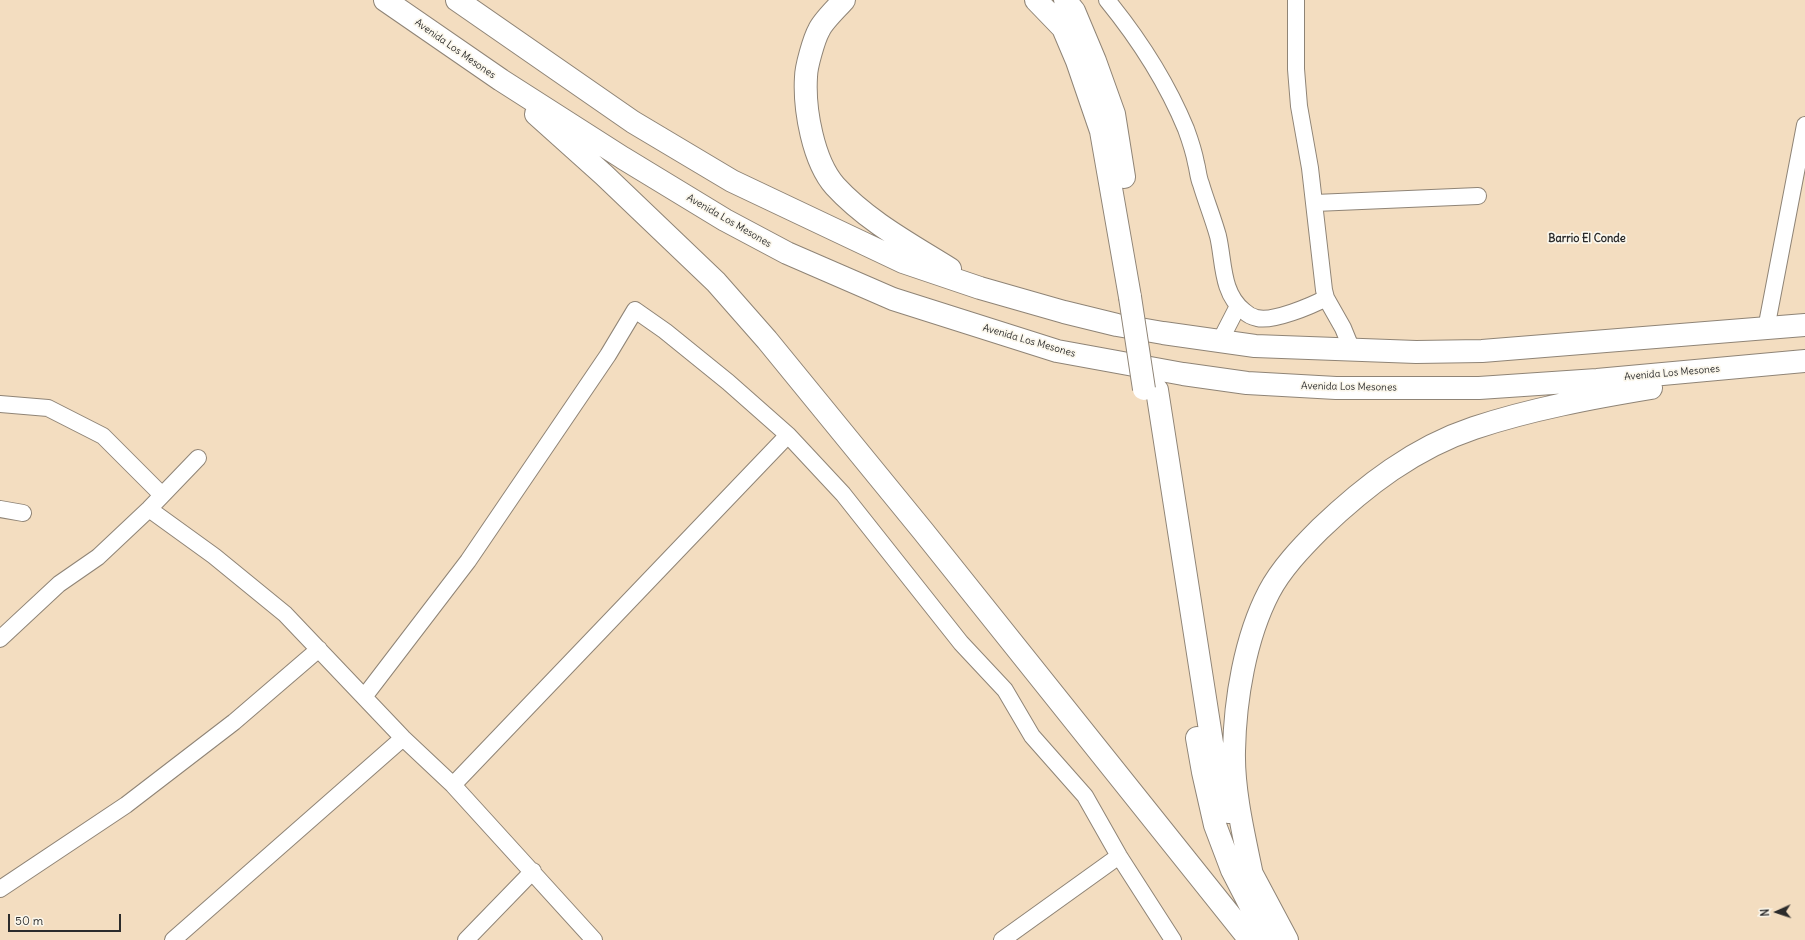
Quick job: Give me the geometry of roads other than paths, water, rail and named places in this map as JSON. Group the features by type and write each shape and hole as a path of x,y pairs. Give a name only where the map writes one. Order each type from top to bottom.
{"highway":[{"name":"Avenida Los Mesones","path":"385,0 501,80 725,220 787,253 893,299 1057,351 1183,374 1247,383 1336,388 1479,388 1597,380 1805,361"},
{"path":"457,0 633,122 732,181 903,262 980,288 1064,312 1117,325 1255,346 1416,352 1482,351 1766,330 1805,325"},
{"path":"844,0 819,29 806,75 806,109 818,156 834,185 860,208 893,234 980,288"},
{"path":"1036,0 1064,28 1078,62 1101,131 1136,298"},
{"path":"1065,0 1074,11 1095,61 1114,114 1136,298 1212,743 1235,838 1252,876 1287,940"},
{"path":"501,80 548,126 620,190 716,282 767,340 928,537 1250,940"},
{"path":"1252,876 1239,808 1234,753 1237,709 1251,636 1269,592 1284,570 1301,549 1331,519 1356,496 1398,464 1421,451 1473,428 1556,406 1775,363"},
{"path":"1151,390 1160,481 1203,772 1215,825 1232,870 1268,940"}],"street":[{"path":"1107,0 1147,56 1185,128 1197,164 1200,182 1218,237 1225,280 1238,306 1250,316 1265,318 1295,312 1326,298"},
{"path":"1296,0 1296,61 1299,106 1315,203 1326,298 1343,328 1352,350"},
{"path":"1766,330 1805,125"},
{"path":"1315,203 1478,196"},
{"path":"1220,341 1238,306"},
{"path":"364,697 468,562 608,354 635,310 728,382 788,436 843,494 961,643 1005,690 1032,736 1086,796 1119,856 1170,939"},
{"path":"0,404 48,408 102,436 162,495"},
{"path":"453,785 788,436"},
{"path":"0,639 59,584 98,557 149,509 198,458"},
{"path":"0,509 23,513"},
{"path":"149,509 214,556 285,614 403,738 453,785 533,871 594,940"},
{"path":"0,889 126,805 234,722 319,649"},
{"path":"173,940 403,738"},
{"path":"1002,940 1119,856"},
{"path":"466,940 533,871"}],"district":[{"name":"Barrio El Conde","path":"1587,239"}]}
